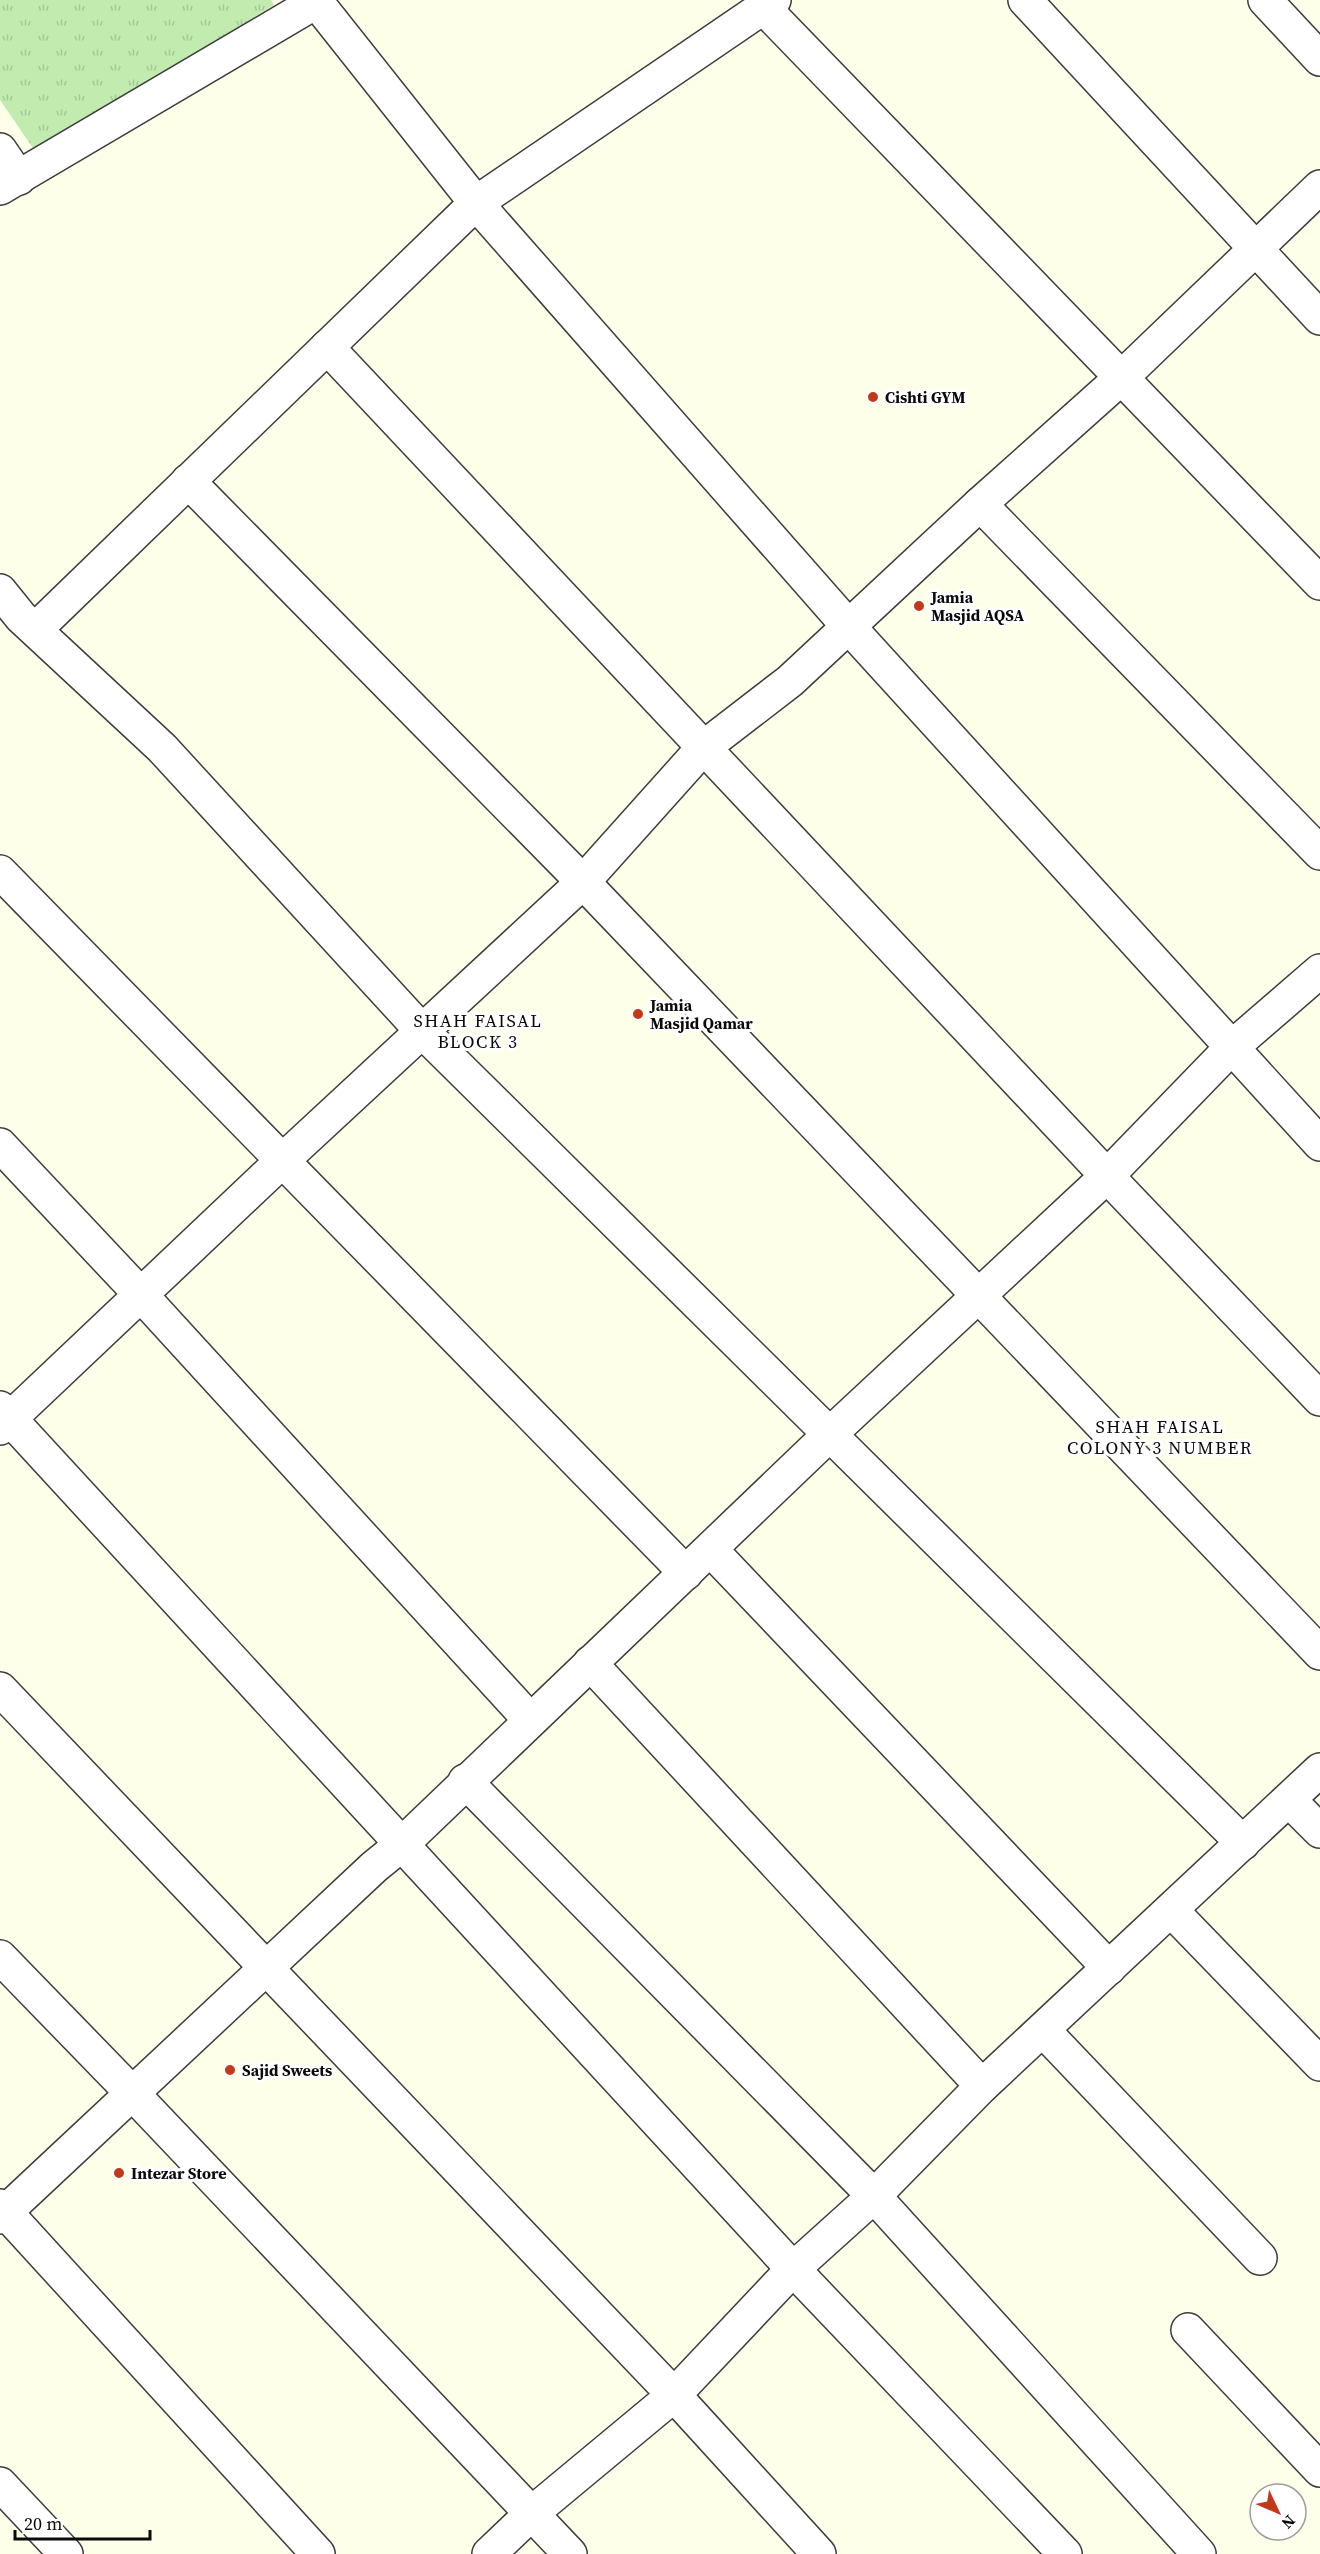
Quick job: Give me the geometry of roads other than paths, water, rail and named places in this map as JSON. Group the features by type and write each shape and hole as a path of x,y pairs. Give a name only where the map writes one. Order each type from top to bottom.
{"street":[{"path":"1025,0 1320,318"},
{"path":"1265,0 1320,59"},
{"path":"0,150 9,183 317,1 476,202 849,627 1320,1143"},
{"path":"19,627 188,481 476,202 768,4 1121,378 1320,583"},
{"path":"1065,2554 793,2269 4,1418 142,1296 283,1160 583,882 703,748 790,681 980,504 1121,378 1320,187"},
{"path":"327,347 703,748 1320,1399"},
{"path":"188,481 583,882 1320,1653"},
{"path":"980,504 1320,854"},
{"path":"0,591 19,627 162,748 422,1031 1243,1843"},
{"path":"0,872 686,1573"},
{"path":"318,2554 2,2212 401,1845 465,1781 711,1550 830,1434 1107,1176 1231,1048 1320,971"},
{"path":"0,1146 142,1296 530,1720"},
{"path":"711,1550 1109,1968"},
{"path":"590,1663 982,2086"},
{"path":"0,1689 674,2396 819,2554"},
{"path":"489,2554 532,2514 674,2396 793,2269 874,2196 982,2086 1320,1770"},
{"path":"465,1781 874,2196 1198,2554"},
{"path":"1289,1800 1320,1831"},
{"path":"1171,1910 1320,2064"},
{"path":"0,1958 570,2554"},
{"path":"1043,2030 1260,2258"},
{"path":"1188,2330 1320,2470"},
{"path":"0,2484 66,2554"}],"place":[{"name":"Cishti GYM","path":"873,397"},
{"name":"Jamia Masjid AQSA","path":"919,606"},
{"name":"Jamia Masjid Qamar","path":"638,1014"},
{"name":"Sajid Sweets","path":"230,2070"},
{"name":"Intezar Store","path":"119,2173"}],"district":[{"name":"SHAH FAISAL BLOCK 3","path":"478,1030"},
{"name":"SHAH FAISAL COLONY 3 NUMBER","path":"1160,1436"}]}
